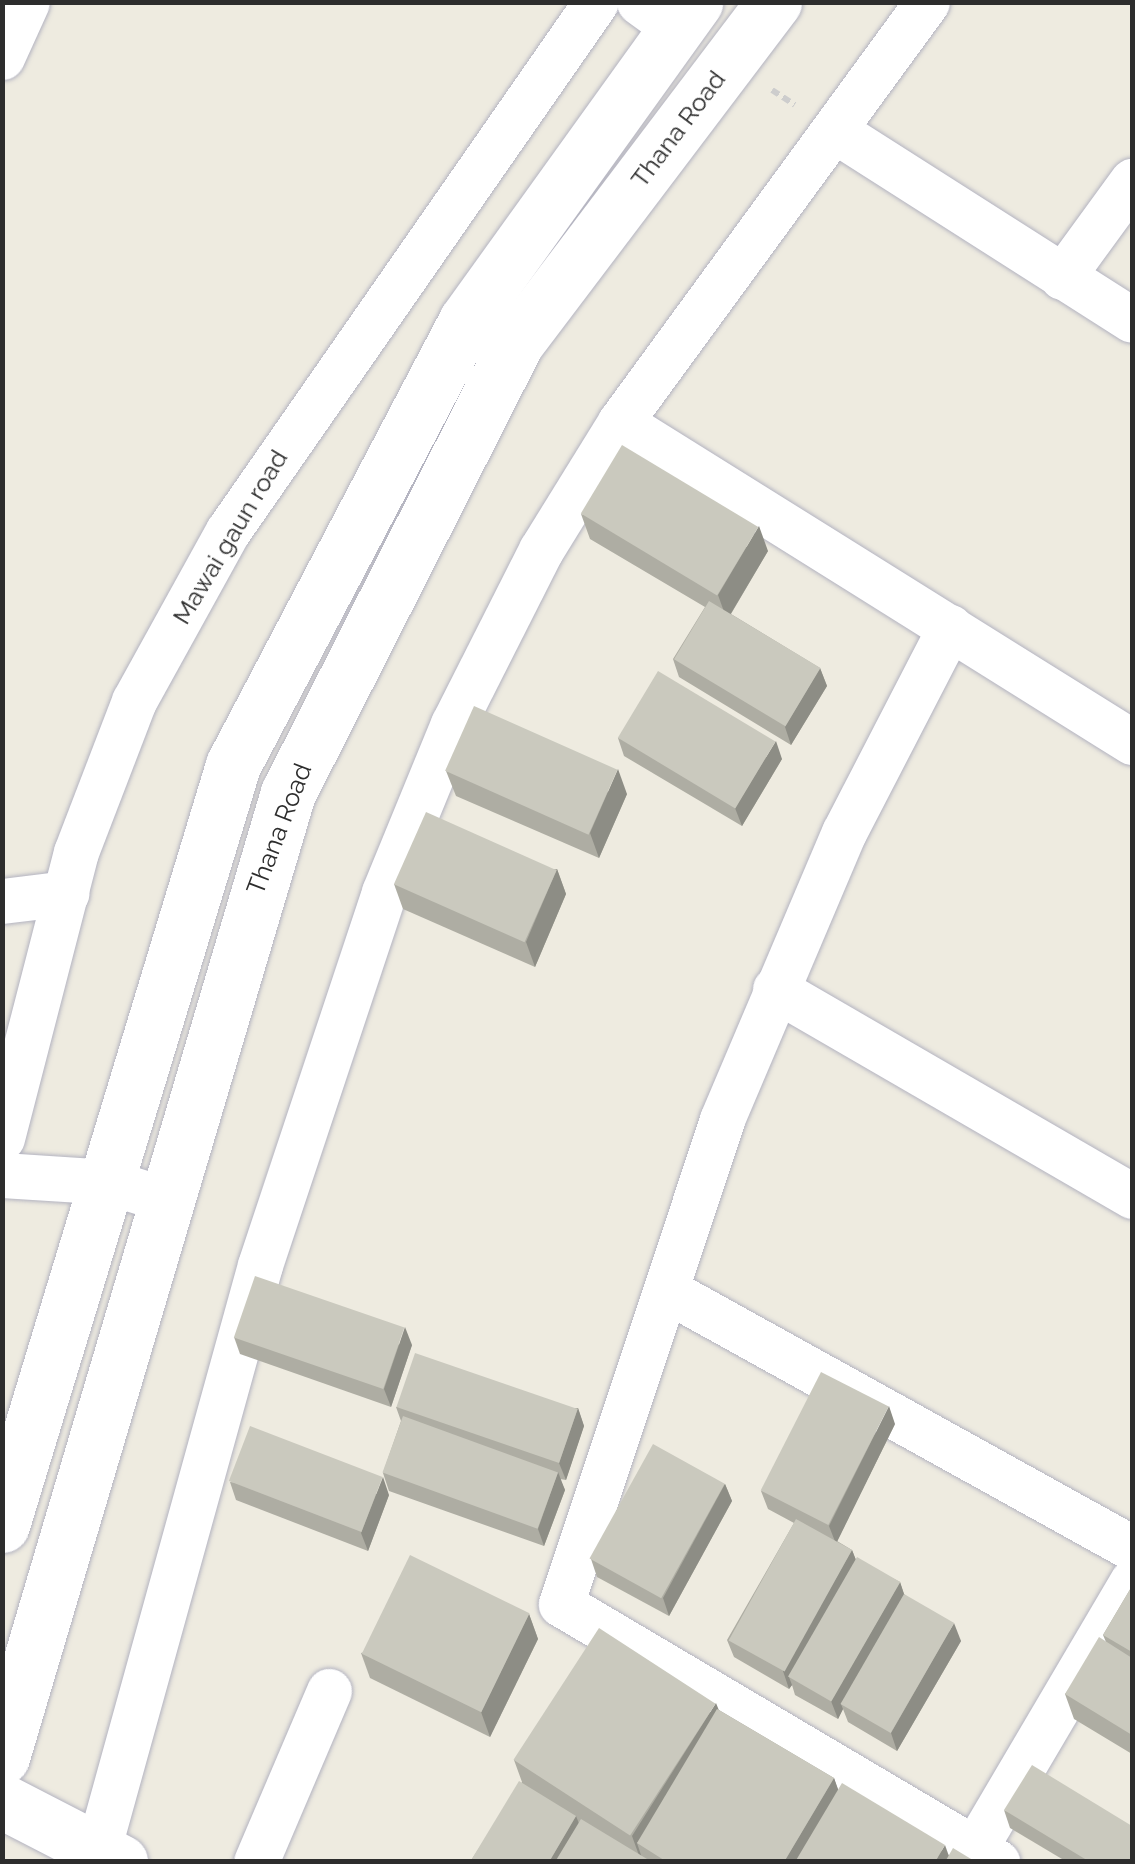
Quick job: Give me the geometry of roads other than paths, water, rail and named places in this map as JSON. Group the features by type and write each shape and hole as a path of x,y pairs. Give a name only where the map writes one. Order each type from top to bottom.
{"street":[{"path":"2,58 27,2"},
{"name":"Mawai gaun road","path":"2,1138 67,893 134,701 228,531 596,2"},
{"name":"Thana Road","path":"2,1757 288,793 516,342 774,2"},
{"path":"2,1801 109,1856 260,1266 384,892 523,585 620,422 927,2"},
{"path":"2,1524 109,1182 232,765 466,320 670,11"},
{"path":"834,130 1132,320"},
{"path":"1062,277 1132,182"},
{"path":"620,422 1132,742"},
{"path":"950,627 775,989 561,1604 986,1855 1132,1581"},
{"path":"2,901 67,893"},
{"path":"775,989 1132,1196"},
{"path":"2,1175 109,1182 170,1200"},
{"path":"668,1291 1132,1548"},
{"path":"256,1862 329,1691"}]}
